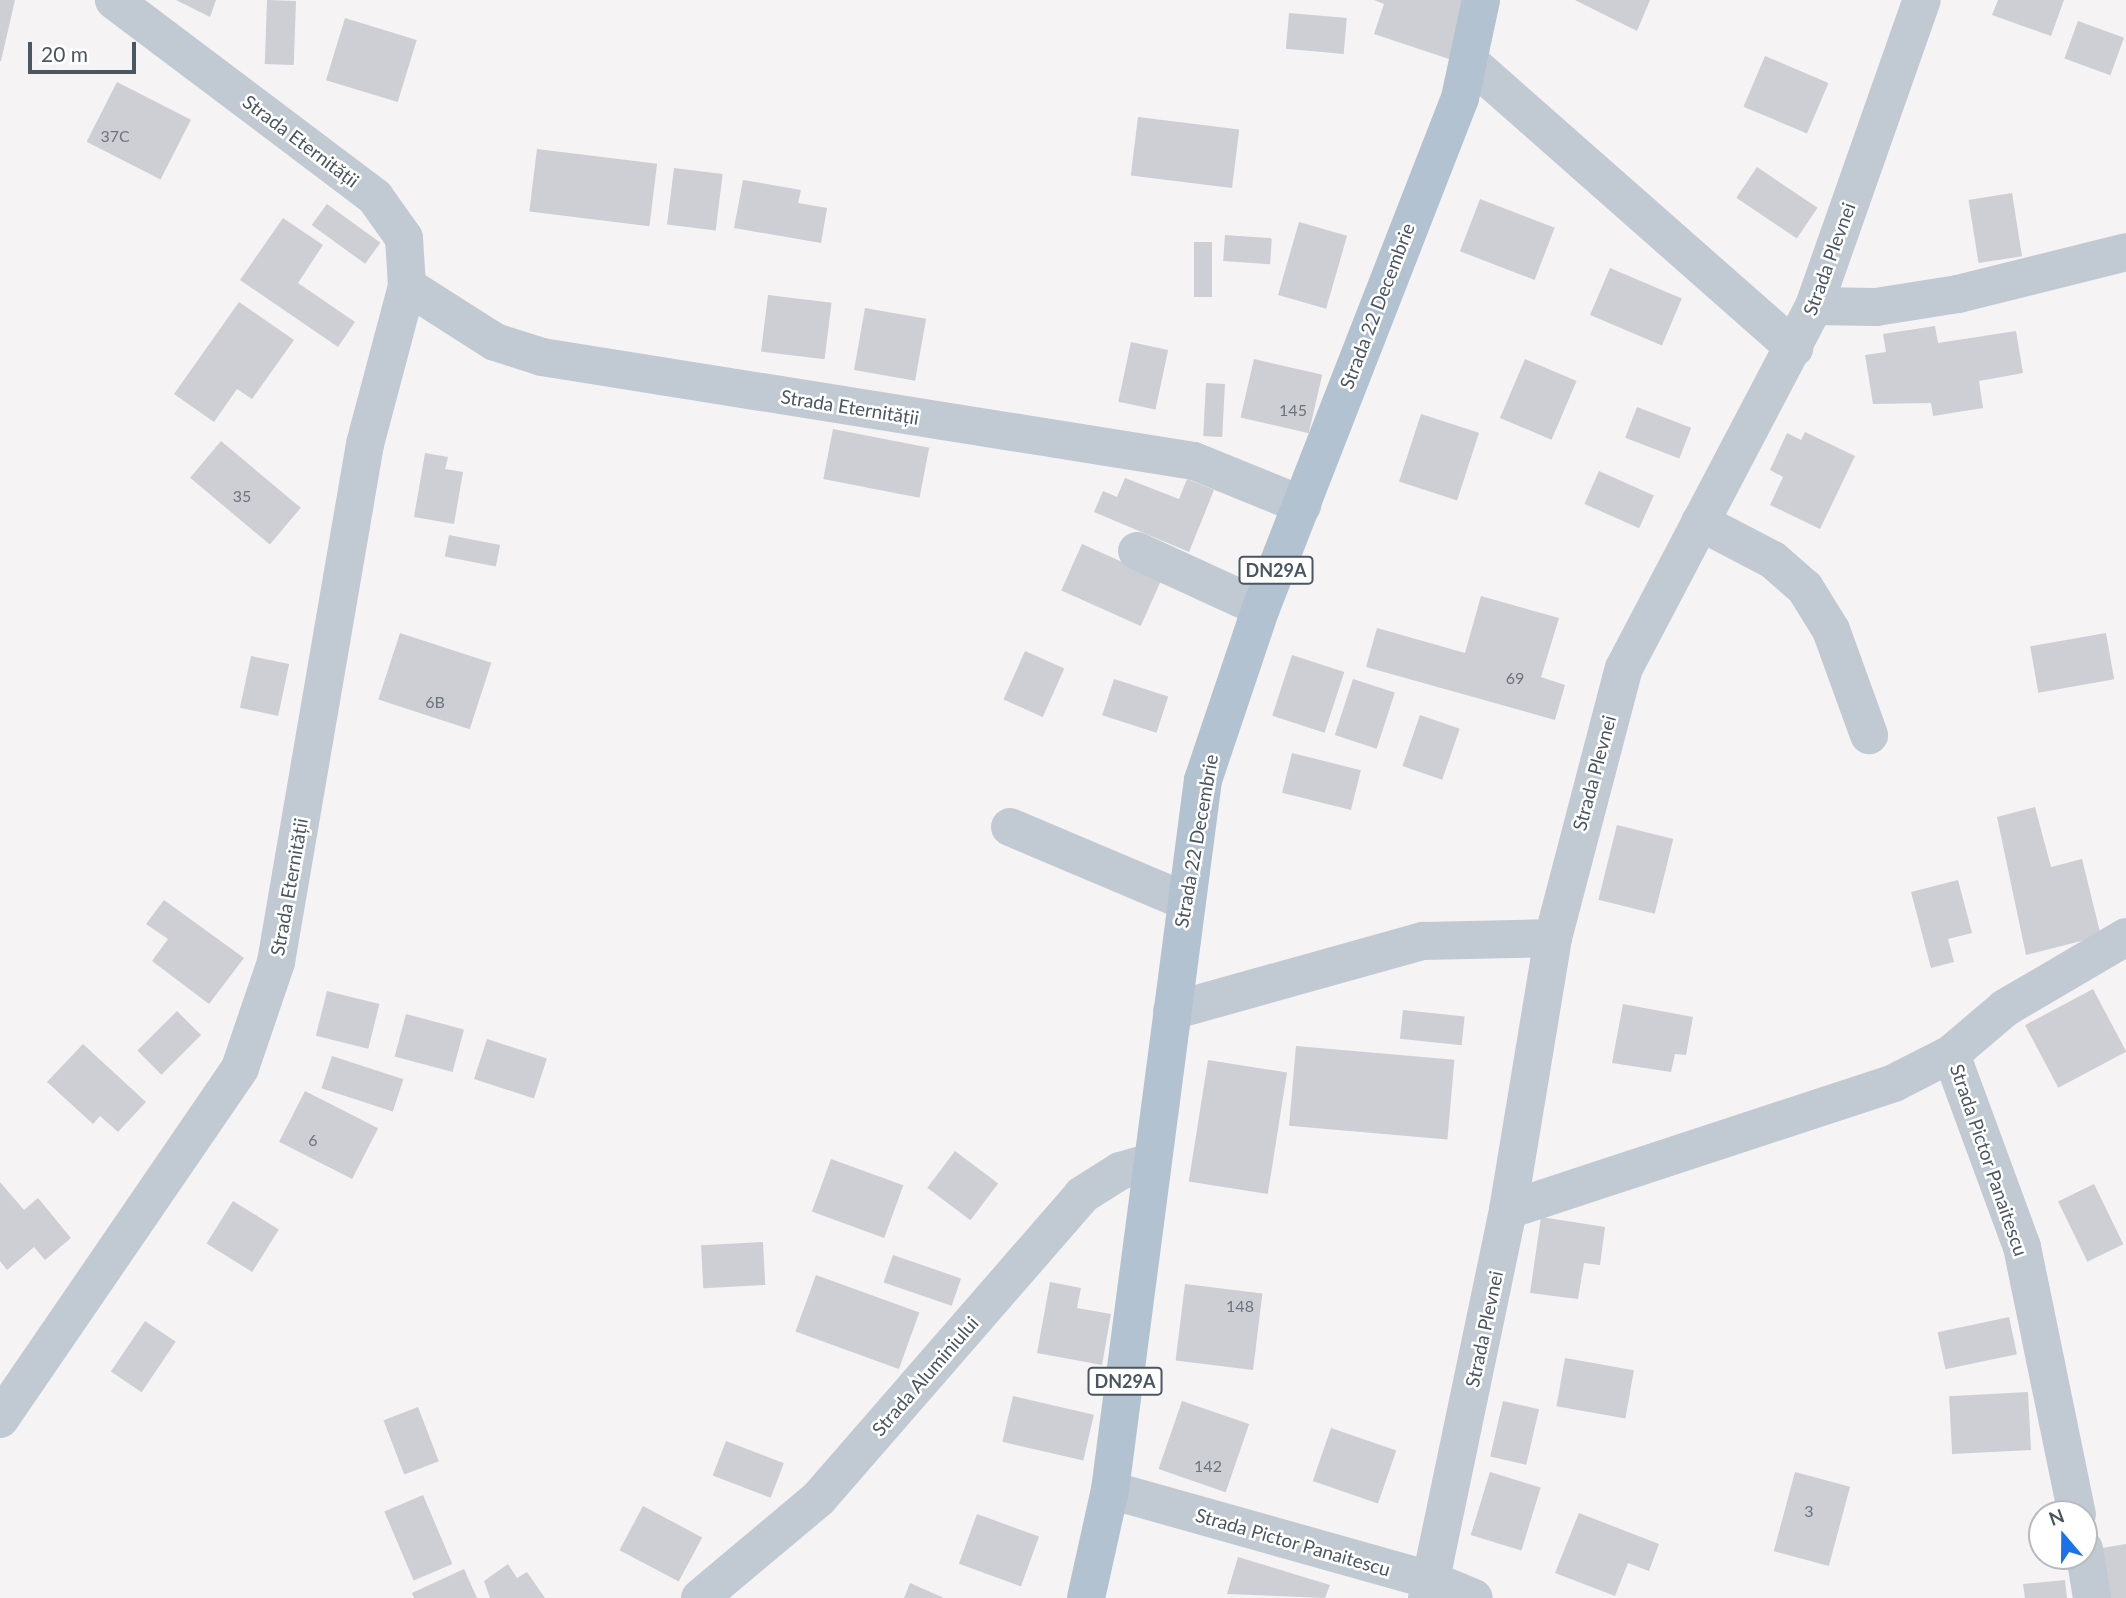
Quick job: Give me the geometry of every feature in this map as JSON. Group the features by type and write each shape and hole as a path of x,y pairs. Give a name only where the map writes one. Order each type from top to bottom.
{"main road":[{"name":"Strada 22 Decembrie","path":"1086,1598 1110,1490 1172,1011 1183,900 1203,780 1261,608 1471,63 1481,0"}],"street":[{"name":"Strada Eternității","path":"0,1419 240,1068 276,962 365,444 407,286 404,238 375,197 114,0"},
{"name":"Strada Plevnei","path":"1433,1592 1508,1210 1553,938 1624,668 1814,306 1922,0"},
{"path":"1471,63 1794,348"},
{"path":"1814,306 1876,307 1958,294 2126,252"},
{"name":"Strada Eternității","path":"407,286 495,342 542,357 1194,461 1302,505"},
{"path":"1700,522 1773,560 1805,588 1831,630 1869,735"},
{"path":"1137,551 1261,608"},
{"path":"1010,827 1183,900"},
{"name":"Strada Pictor Panaitescu","path":"2074,1500 2022,1247 1951,1054 2005,1008 2126,937"},
{"path":"1172,1011 1423,941 1553,938"},
{"path":"1508,1210 1894,1083 1951,1054"},
{"name":"Strada Aluminiului","path":"700,1598 819,1498 1082,1195 1120,1171 1152,1162"},
{"name":"Strada Pictor Panaitescu","path":"1110,1490 1433,1592 1474,1598"},
{"path":"2087,1570 2092,1598"}],"building":[{"path":"0,0 15,0 1,61 0,61"},
{"path":"176,0 216,0 210,17"},
{"path":"267,0 296,1 294,65 265,64"},
{"path":"1374,0 1468,0 1449,59 1374,34 1384,4"},
{"path":"1575,0 1650,0 1637,31"},
{"path":"1998,0 2064,0 2051,36 1992,15"},
{"path":"1289,13 1347,18 1344,54 1286,49"},
{"path":"345,18 417,40 398,102 326,80"},
{"path":"2078,21 2124,38 2110,75 2064,59"},
{"path":"1765,56 1829,83 1807,134 1744,107"},
{"path":"117,82 191,120 161,179 87,142"},
{"path":"1138,117 1239,129 1232,188 1131,176"},
{"path":"537,149 657,164 649,226 529,212"},
{"path":"1757,167 1818,208 1797,238 1736,198"},
{"path":"674,168 723,174 716,231 667,225"},
{"path":"743,180 801,190 798,203 827,208 821,243 734,228"},
{"path":"2012,193 2022,256 1979,263 1969,200"},
{"path":"1480,199 1555,228 1535,280 1460,251"},
{"path":"327,204 380,243 365,264 312,225"},
{"path":"283,218 323,245 298,283 355,322 338,347 240,280"},
{"path":"1299,222 1347,236 1326,309 1278,295"},
{"path":"1225,235 1272,238 1270,264 1223,261"},
{"path":"1194,242 1212,242 1212,297 1194,297"},
{"path":"1610,268 1682,298 1662,345 1590,315"},
{"path":"768,295 832,303 825,359 761,352"},
{"path":"239,302 294,340 252,399 237,389 214,422 174,394"},
{"path":"865,308 926,319 915,381 854,370"},
{"path":"1935,326 1938,343 2016,331 2023,373 1979,381 1983,408 1933,416 1931,403 1873,404 1865,355 1886,352 1883,334"},
{"path":"1131,342 1168,350 1155,410 1118,402"},
{"path":"1254,359 1322,375 1309,433 1241,417"},
{"path":"1525,359 1577,381 1552,440 1500,418"},
{"path":"1206,383 1225,384 1222,437 1203,436"},
{"path":"1637,407 1691,428 1679,459 1625,438"},
{"path":"1421,414 1479,433 1457,500 1399,482"},
{"path":"833,429 929,448 919,498 823,479"},
{"path":"1805,432 1855,456 1820,529 1770,505 1783,477 1770,470 1787,433 1801,440"},
{"path":"221,441 301,508 270,545 190,478"},
{"path":"425,453 448,457 445,469 463,472 454,524 414,517"},
{"path":"1599,471 1654,495 1639,528 1584,504"},
{"path":"1125,478 1179,499 1187,479 1214,490 1189,552 1094,512 1103,491 1117,497"},
{"path":"449,535 500,545 496,567 445,557"},
{"path":"1082,544 1161,579 1141,626 1061,591"},
{"path":"1481,596 1559,618 1541,677 1565,685 1555,720 1366,667 1377,628 1465,653"},
{"path":"400,633 491,663 470,729 378,700"},
{"path":"2106,633 2114,679 2038,693 2030,646"},
{"path":"1025,651 1064,668 1043,717 1003,699"},
{"path":"1292,655 1344,672 1325,733 1272,716"},
{"path":"251,656 289,664 278,716 240,708"},
{"path":"1114,679 1168,697 1156,733 1102,715"},
{"path":"1353,679 1395,693 1377,749 1335,735"},
{"path":"1420,715 1460,729 1442,780 1402,766"},
{"path":"1292,753 1361,770 1351,810 1282,793"},
{"path":"2035,807 2051,867 2082,859 2101,936 2026,955 1997,817"},
{"path":"1617,825 1673,839 1655,914 1598,900"},
{"path":"1958,880 1972,933 1948,939 1954,962 1931,968 1911,892"},
{"path":"164,900 244,958 209,1004 152,961 168,939 146,924"},
{"path":"2093,989 2126,1052 2058,1088 2025,1025"},
{"path":"327,991 379,1004 368,1049 316,1036"},
{"path":"1623,1004 1693,1017 1686,1055 1675,1054 1671,1072 1612,1063"},
{"path":"1403,1010 1465,1016 1462,1045 1400,1039"},
{"path":"177,1011 201,1035 161,1075 137,1051"},
{"path":"406,1014 464,1030 453,1072 395,1057"},
{"path":"487,1039 547,1058 534,1098 474,1079"},
{"path":"83,1044 146,1102 118,1132 100,1116 93,1124 47,1082"},
{"path":"1296,1046 1454,1060 1447,1140 1289,1126"},
{"path":"332,1056 403,1079 393,1112 321,1088"},
{"path":"1208,1060 1287,1073 1268,1194 1189,1181"},
{"path":"305,1091 378,1128 352,1179 279,1142"},
{"path":"955,1151 998,1183 970,1220 927,1188"},
{"path":"831,1159 903,1185 884,1238 812,1212"},
{"path":"0,1182 24,1210 38,1198 71,1238 45,1260 34,1247 7,1270 0,1261"},
{"path":"2094,1184 2123,1244 2087,1262 2058,1202"},
{"path":"233,1201 279,1230 252,1272 207,1243"},
{"path":"1541,1217 1605,1227 1600,1265 1584,1263 1578,1299 1530,1293"},
{"path":"763,1242 765,1285 703,1288 701,1245"},
{"path":"893,1255 961,1278 952,1306 884,1282"},
{"path":"816,1275 919,1313 899,1369 795,1331"},
{"path":"1050,1282 1081,1288 1077,1308 1111,1314 1102,1365 1037,1353"},
{"path":"1185,1284 1262,1294 1253,1370 1176,1360"},
{"path":"2009,1317 2017,1354 1945,1369 1938,1332"},
{"path":"145,1321 176,1342 142,1392 111,1372"},
{"path":"1565,1358 1634,1370 1625,1418 1556,1406"},
{"path":"2028,1392 2031,1450 1952,1454 1949,1396"},
{"path":"1013,1396 1094,1415 1083,1460 1002,1442"},
{"path":"1182,1401 1249,1424 1226,1492 1159,1469"},
{"path":"1503,1401 1539,1409 1526,1465 1490,1457"},
{"path":"418,1407 439,1461 404,1474 383,1420"},
{"path":"1331,1428 1396,1450 1378,1503 1313,1481"},
{"path":"726,1441 784,1463 771,1498 713,1476"},
{"path":"1490,1472 1541,1487 1521,1551 1471,1535"},
{"path":"1795,1472 1850,1487 1829,1566 1774,1551"},
{"path":"423,1495 452,1564 414,1580 384,1511"},
{"path":"643,1506 702,1537 679,1582 620,1550"},
{"path":"1579,1513 1659,1544 1649,1571 1628,1563 1615,1596 1555,1573"},
{"path":"977,1514 1039,1537 1021,1586 959,1564"},
{"path":"2126,1544 2126,1598 2104,1598 2098,1549"},
{"path":"1238,1557 1330,1585 1325,1598 1227,1594"},
{"path":"508,1564 517,1578 527,1572 545,1598 490,1598 484,1581"},
{"path":"464,1569 477,1598 414,1598 412,1593"},
{"path":"2065,1580 2067,1598 2025,1598 2023,1584"},
{"path":"910,1583 944,1598 904,1598"}]}
